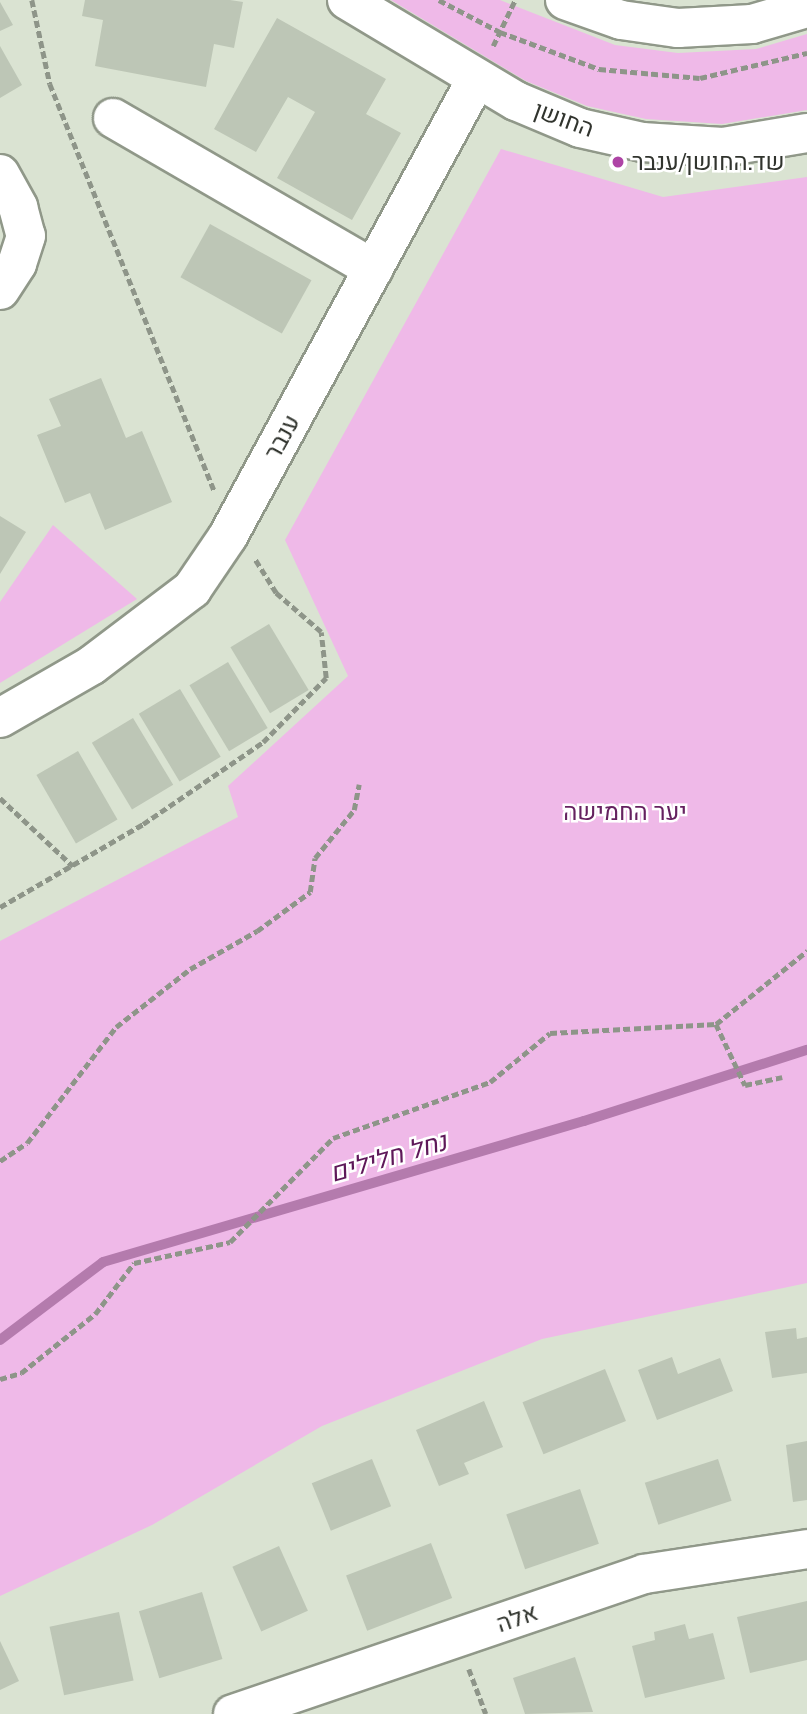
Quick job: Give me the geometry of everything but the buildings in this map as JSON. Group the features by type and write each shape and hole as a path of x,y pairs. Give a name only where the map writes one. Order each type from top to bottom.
{"street":[{"name":"החושן","path":"347,0 516,101 580,128 642,142 723,147 807,133"},
{"path":"565,0 621,20 678,28 752,23 807,8"},
{"name":"ענבר","path":"0,718 92,665 145,628 192,589 233,525 477,78"},
{"path":"113,118 373,269"},
{"path":"0,174 18,207 26,236 17,264 0,290"},
{"name":"אלה","path":"233,1714 644,1574 807,1549"}],"path":[{"path":"0,907 73,866 263,742 326,678 321,632 276,593 208,480 50,84 32,0"},
{"path":"477,78 515,0"},
{"path":"0,1160 27,1143 116,1027 190,969 257,931 310,892 315,858 354,810 359,785"},
{"path":"0,798 73,866"},
{"path":"0,1379 21,1373 95,1314 134,1263 230,1242 333,1138 490,1082 550,1033 716,1024 807,951"},
{"path":"716,1024 745,1085 782,1077"},
{"path":"472,1677 486,1714"}],"green space":[{"path":"391,0 500,0 615,45 678,53 756,49 807,34 807,110 722,124 646,119 587,106 526,81"},
{"name":"יער החמישה","path":"501,149 663,197 807,177 807,1283 542,1339 322,1426 152,1525 0,1596 0,941 238,817 228,786 348,676 285,540"},
{"path":"53,525 137,599 0,683 0,602"}],"waterway":[{"name":"נחל חלילים","path":"0,1340 103,1262 584,1121 807,1050"}],"place":[{"name":"שד.החושן/ענבר","path":"618,162"}]}
